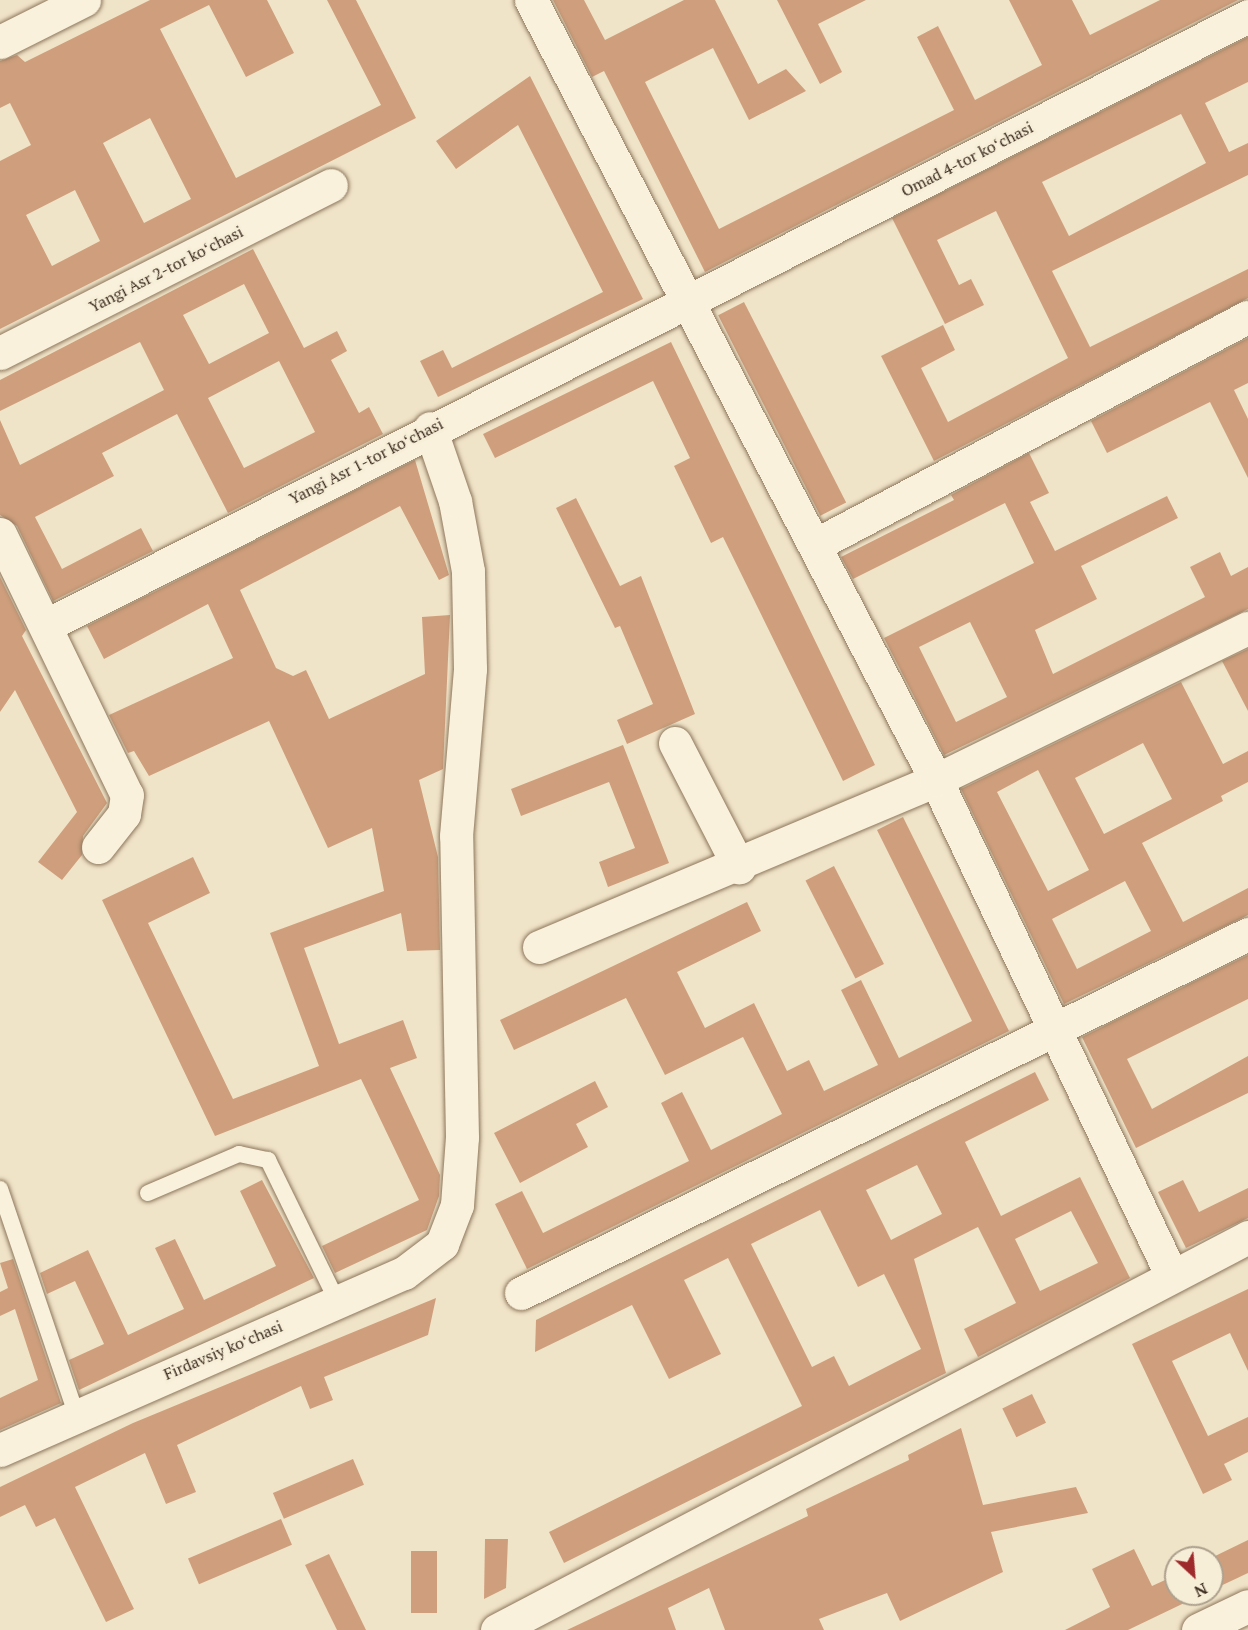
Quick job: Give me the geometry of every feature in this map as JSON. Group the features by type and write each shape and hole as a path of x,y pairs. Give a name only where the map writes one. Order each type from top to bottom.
{"street":[{"path":"0,42 84,0"},
{"path":"531,0 936,780 1171,1274"},
{"name":"Omad 4-tor koʻchasi","path":"687,302 1248,16"},
{"name":"Yangi Asr 2-tor koʻchasi","path":"0,353 331,185"},
{"name":"Yangi Asr 1-tor koʻchasi","path":"47,625 430,428 687,302"},
{"path":"815,545 1248,317"},
{"name":"Firdavsiy koʻchasi","path":"0,1450 76,1413 404,1273 442,1244 457,1206 462,1137 456,836 470,669 468,571 454,501 430,428"},
{"path":"0,534 47,625 127,795 124,814 98,847"},
{"path":"539,947 739,867 936,780 1248,628"},
{"path":"675,743 739,867"},
{"path":"521,1293 1248,934"},
{"path":"497,1630 1171,1274 1248,1236"},
{"path":"1207,1626 1248,1606"}],"lane":[{"path":"148,1193 239,1154 268,1160 337,1301"},
{"path":"0,1189 76,1413"}],"building":[{"path":"150,0 267,0 294,53 246,77 209,5 160,29 236,178 381,105 327,0 356,0 416,118 0,329 0,161 31,145 10,103 0,108 0,61 17,55 25,62","holes":["150,118 191,199 144,223 103,143","75,190 100,241 52,266 26,215"]},
{"path":"553,0 584,0 605,40 684,0 715,0 758,84 786,69 806,91 749,120 713,48 645,82 719,229 954,110 917,37 938,26 975,100 1042,65 1009,0 1072,0 1090,35 1160,0 1238,0 705,272 604,71 592,77"},
{"path":"777,0 866,0 818,24 842,72 820,84"},
{"path":"1248,37 1248,82 1205,103 1229,152 1248,143 1248,175 1052,271 1090,347 1248,269 1248,298 934,461 881,356 943,325 955,350 921,368 948,422 1068,358 996,211 937,240 959,285 971,279 984,305 945,324 892,218","holes":["1181,114 1206,163 1069,236 1042,182"]},
{"path":"530,76 643,299 438,397 420,361 443,350 452,368 603,292 518,125 456,169 436,141"},
{"path":"253,249 304,348 337,331 347,351 331,360 359,413 369,407 383,434 228,513 177,414 102,453 114,476 35,517 62,569 141,528 153,551 53,601 17,526 0,515 0,420 20,465 164,390 140,342 0,411 0,380","holes":["244,284 269,333 209,364 183,315","279,361 315,432 244,468 208,398"]},
{"path":"744,302 846,502 820,516 718,315"},
{"path":"1248,338 1248,383 1234,390 1248,419 1248,478 1210,402 1107,453 1091,421"},
{"path":"671,342 875,765 843,781 723,537 711,543 674,466 690,458 653,381 495,458 483,434"},
{"path":"1029,453 1049,493 1030,502 1055,551 1167,496 1178,518 1081,566 1097,599 1035,630 1053,674 1205,597 1190,567 1220,552 1231,576 1248,567 1248,609 944,755 884,638 1034,563 1005,503 853,579 841,557 954,500 951,495","holes":["970,622 1007,697 956,722 919,647"]},
{"path":"415,460 449,575 439,580 400,506 240,590 276,668 293,676 306,670 329,719 425,674 422,617 450,615 443,769 419,780 438,857 440,950 407,951 401,913 304,948 339,1044 403,1020 417,1058 390,1068 440,1175 439,1196 427,1230 335,1273 322,1246 419,1200 361,1079 215,1136 102,900 193,857 210,893 148,923 233,1099 319,1066 270,933 384,891 372,828 328,848 269,721 149,776 134,751 128,753 109,715 233,658 208,604 104,659 87,626"},
{"path":"576,498 620,586 641,576 695,714 627,744 617,720 653,704 620,626 615,628 556,508"},
{"path":"0,577 26,630 22,636 107,803 83,836 82,855 62,880 38,862 77,812 15,690 0,712"},
{"path":"1248,649 1248,711 1222,661"},
{"path":"1181,682 1223,764 1248,751 1248,782 1221,796 1223,801 1142,843 1183,922 1248,888 1248,915 1064,1004 961,789","holes":["1143,743 1172,799 1104,834 1075,778","1038,770 1089,870 1048,891 997,792","1125,881 1151,931 1077,969 1052,919"]},
{"path":"623,745 669,863 608,887 599,862 635,848 609,782 521,816 511,789"},
{"path":"903,817 1009,1031 527,1269 495,1204 522,1191 543,1233 689,1161 661,1103 682,1092 711,1150 782,1114 743,1037 665,1075 626,998 514,1050 500,1020 747,902 761,931 677,972 705,1028 754,1003 787,1071 809,1060 824,1091 878,1065 841,990 861,980 899,1058 972,1021 877,830"},
{"path":"834,866 884,964 855,979 805,881"},
{"path":"1248,955 1248,999 1127,1059 1152,1109 1248,1056 1248,1093 1136,1148 1082,1037"},
{"path":"1035,1072 1049,1100 965,1142 1001,1216 1080,1177 1130,1278 978,1357 964,1329 1016,1303 978,1227 914,1259 946,1373 564,1563 549,1532 802,1406 728,1258 684,1280 721,1354 669,1379 632,1305 535,1352 536,1320","holes":["917,1165 942,1214 891,1240 866,1190","820,1210 858,1287 884,1274 921,1349 849,1386 834,1356 812,1367 751,1244","1071,1211 1098,1263 1040,1291 1015,1239"]},
{"path":"595,1081 608,1107 576,1124 588,1147 520,1183 494,1133"},
{"path":"262,1180 314,1278 79,1390 69,1360 104,1344 75,1281 47,1294 40,1273 88,1250 128,1335 184,1309 155,1248 175,1239 204,1300 276,1266 240,1191"},
{"path":"1183,1180 1199,1212 1248,1188 1248,1218 1186,1248 1158,1192"},
{"path":"13,1259 61,1403 0,1430 0,1398 38,1380 15,1309 0,1316 0,1292 8,1288 0,1263"},
{"path":"1248,1289 1248,1371 1230,1333 1172,1361 1208,1436 1248,1417 1248,1452 1224,1464 1232,1480 1203,1494 1132,1344"},
{"path":"436,1298 428,1335 324,1377 333,1400 310,1409 301,1386 177,1445 196,1492 166,1504 145,1453 75,1487 134,1609 106,1622 55,1518 36,1527 25,1505 0,1517 0,1487 133,1423"},
{"path":"1032,1394 1046,1423 1016,1437 1002,1408"},
{"path":"961,1428 983,1505 1076,1487 1088,1513 991,1532 1003,1572 900,1621 887,1593 819,1619 824,1630 725,1630 709,1588 668,1608 676,1630 567,1630 808,1516 806,1509 909,1460 908,1455"},
{"path":"353,1459 364,1485 284,1519 273,1493"},
{"path":"281,1519 292,1545 199,1584 188,1558"},
{"path":"485,1539 508,1539 506,1588 484,1599"},
{"path":"1248,1540 1248,1573 1224,1584 1224,1552"},
{"path":"1134,1549 1152,1586 1164,1580 1164,1606 1178,1606 1128,1630 1065,1630 1110,1607 1092,1569"},
{"path":"411,1551 437,1551 437,1613 411,1613"},
{"path":"329,1554 366,1630 337,1630 305,1565"}]}
